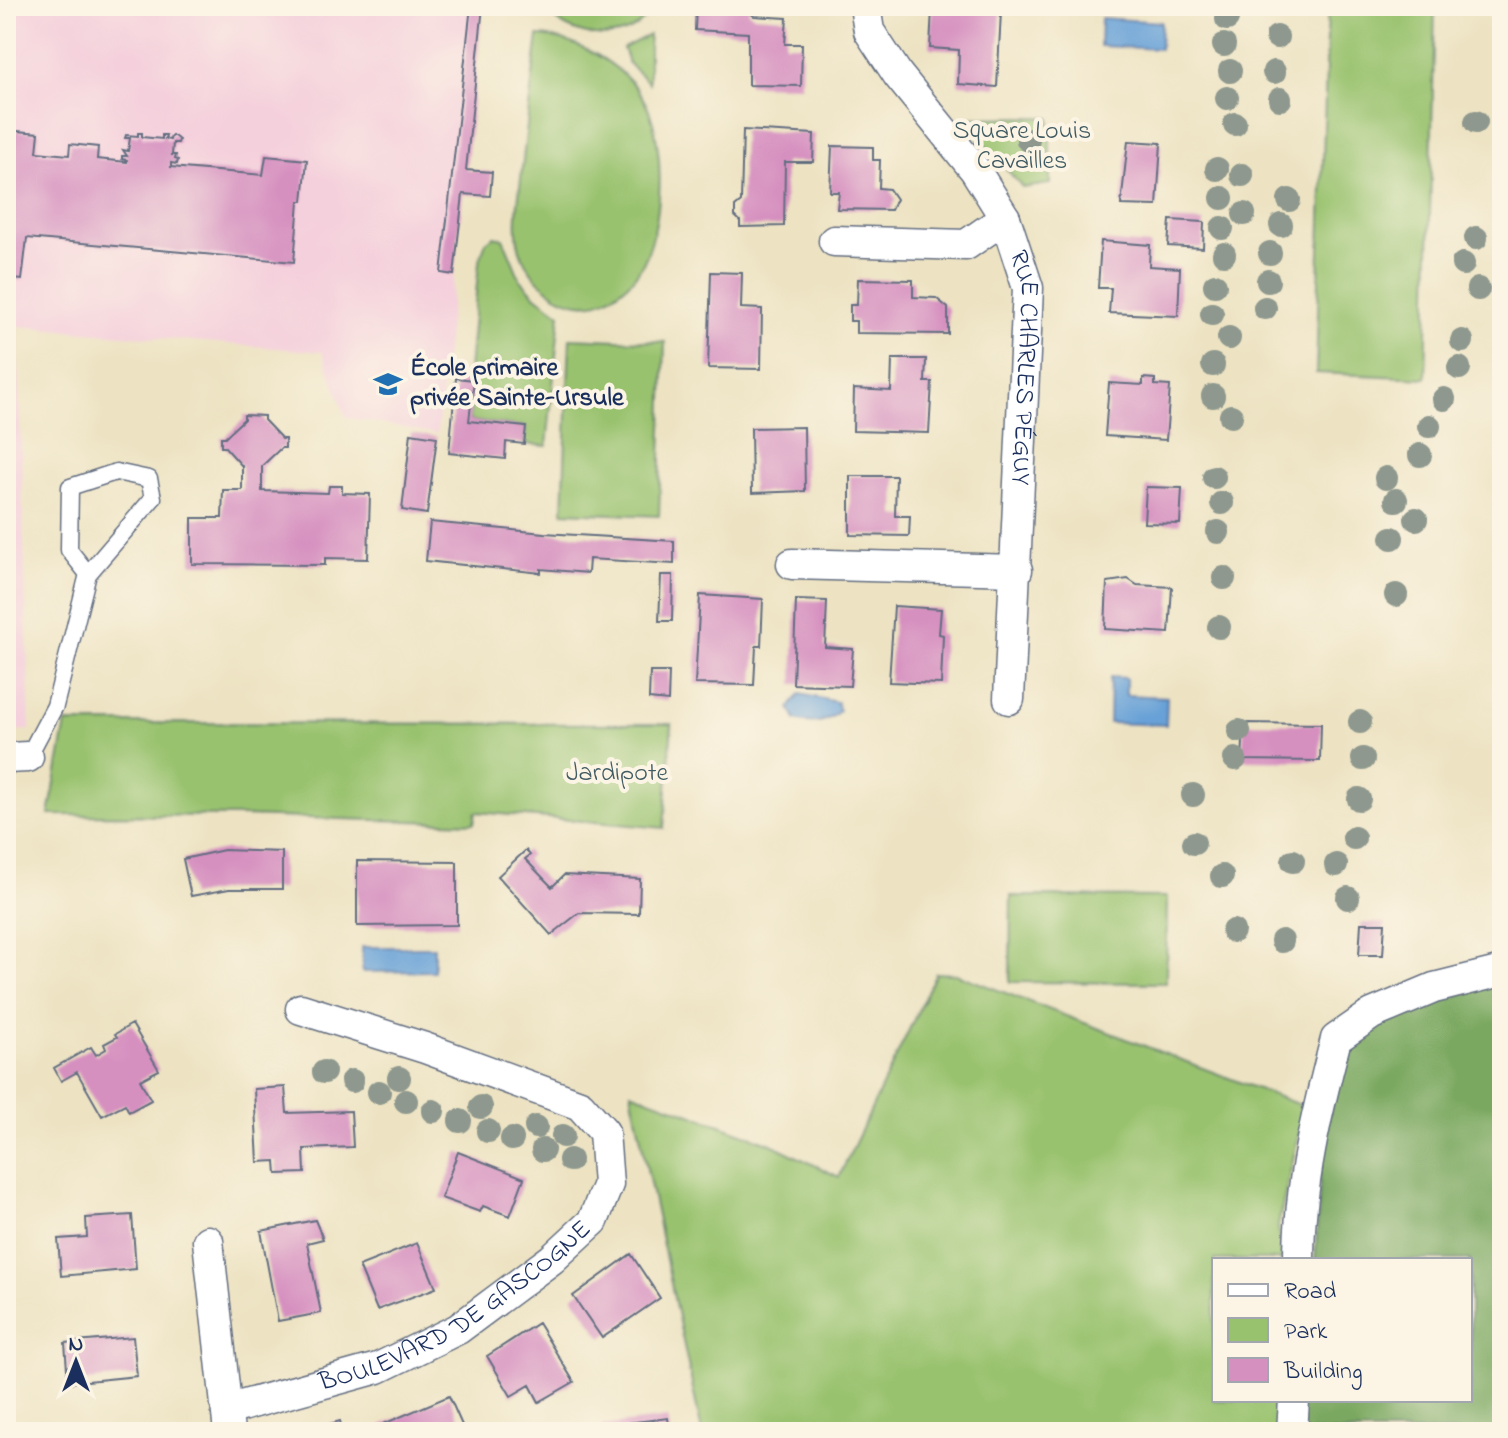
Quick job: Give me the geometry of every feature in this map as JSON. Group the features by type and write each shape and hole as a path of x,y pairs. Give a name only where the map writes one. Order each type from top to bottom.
{"street":[{"name":"RUE CHARLES PÉGUY","path":"865,6 869,31 898,75 975,170 1005,218 1028,288 1009,699"},
{"name":"RUE CHARLES PÉGUY","path":"834,241 966,245 1005,218"},
{"path":"792,564 1017,570"},
{"path":"1299,1258 1299,1219 1312,1129 1336,1039 1372,1014 1422,993 1502,971"},
{"name":"BOULEVARD DE GASCOGNE","path":"228,1421 378,1368 458,1329 552,1259 593,1221 608,1184 604,1132 580,1105 425,1048 301,1009"},
{"path":"208,1241 228,1421"},
{"path":"1292,1432 1294,1402"}],"lane":[{"path":"17,758 55,706 88,574 153,498 149,479 116,472 70,487 69,550 88,574"}],"shaded area":[{"name":"École primaire privée Sainte-Ursule","path":"6,6 483,6 437,434 346,417 322,352 17,326 30,730 6,731"}],"green space":[{"path":"544,6 651,6 643,20 631,29 616,35 600,36 567,27"},
{"path":"1328,6 1435,6 1426,378 1316,373"},
{"path":"649,35 649,83 628,63 623,48"},
{"path":"538,36 574,44 610,64 637,89 653,122 660,169 651,243 643,264 632,280 621,290 595,303 568,301 549,290 527,265 518,242 518,206"},
{"name":"Square Louis Cavailles","path":"1050,117 1050,184 1023,188 961,118"},
{"path":"494,236 503,238 520,279 560,314 547,446 524,444 526,427 469,421 475,369 469,369 479,262 486,242"},
{"path":"570,338 665,342 659,516 563,512"},
{"name":"Jardipote","path":"66,723 672,724 664,828 476,812 474,823 240,816 49,815"},
{"path":"1011,896 1167,897 1166,983 1010,982"},
{"path":"936,973 956,974 1305,1107 1278,1226 1282,1258 1212,1258 1212,1402 1282,1402 1280,1432 702,1432 631,1092 769,1143 839,1177"},
{"path":"1502,984 1502,1432 1298,1432 1299,1402 1472,1402 1472,1258 1315,1258 1322,1146 1344,1049 1360,1031 1480,987"}],"water":[{"path":"1101,18 1161,22 1160,49 1100,46"},
{"path":"1110,677 1126,678 1126,695 1167,697 1166,725 1109,723"},
{"path":"800,694 837,702 839,711 819,722 796,720 790,708"},
{"path":"362,947 434,947 434,971 362,972"}],"building":[{"path":"471,6 483,6 466,170 492,172 490,196 463,194 454,275 441,273"},
{"path":"696,6 749,6 749,12 754,16 787,18 785,44 802,44 801,86 748,85 748,33 695,30"},
{"path":"932,8 1001,12 997,87 958,84 959,50 930,48"},
{"path":"6,130 39,133 37,152 69,155 70,144 98,147 97,159 127,162 122,159 122,156 127,156 123,150 128,151 130,138 125,138 126,135 138,136 142,133 142,137 162,139 162,135 166,135 165,139 170,140 174,136 179,140 173,143 172,155 176,155 175,159 178,160 177,164 171,163 171,167 263,175 266,156 307,160 303,201 299,201 294,262 27,238 22,280 6,278"},
{"path":"743,130 814,134 813,162 785,162 784,226 740,227 740,221 735,216 735,207 741,202"},
{"path":"1128,141 1161,143 1157,206 1121,205"},
{"path":"832,146 873,147 873,160 880,160 879,188 889,189 896,199 891,210 837,209 839,192 830,192"},
{"path":"1170,220 1204,222 1203,248 1168,246"},
{"path":"1101,241 1150,245 1149,266 1180,268 1178,316 1109,313 1111,288 1098,288"},
{"path":"711,272 742,273 741,308 762,309 761,369 708,368"},
{"path":"858,279 913,280 913,297 936,298 948,308 948,334 856,333 856,321 850,321 850,305 857,305"},
{"path":"892,359 926,359 925,382 932,382 929,433 853,431 854,389 891,391"},
{"path":"456,378 474,380 469,421 526,427 524,444 506,442 505,459 449,453"},
{"path":"1143,378 1155,379 1155,385 1170,386 1166,440 1105,436 1109,383 1143,385"},
{"path":"244,415 264,416 264,420 285,439 285,448 281,448 262,466 262,491 328,493 329,486 342,486 342,493 370,494 368,559 325,558 325,565 192,564 192,518 222,518 223,490 242,490 242,466 225,447 221,447 221,437 225,437 244,419"},
{"path":"804,427 805,491 752,493 751,428"},
{"path":"411,433 437,437 427,514 402,510"},
{"path":"850,476 896,476 895,516 910,516 909,536 850,535"},
{"path":"1146,487 1182,488 1180,524 1144,523"},
{"path":"430,522 674,541 674,564 589,559 588,573 541,569 541,573 426,561"},
{"path":"661,575 673,575 672,621 659,621"},
{"path":"1128,579 1137,585 1172,587 1169,633 1105,629 1107,582"},
{"path":"700,595 763,599 761,646 756,646 754,685 695,684"},
{"path":"796,600 827,601 825,647 853,649 850,686 793,684"},
{"path":"894,606 941,609 941,684 889,682"},
{"path":"650,672 669,672 668,701 649,699"},
{"path":"1244,723 1321,724 1320,761 1242,760"},
{"path":"224,850 282,852 282,889 229,889 191,896 183,859"},
{"path":"526,850 530,855 525,859 552,887 564,875 640,879 639,914 579,913 551,935 498,876"},
{"path":"357,861 457,862 457,925 357,926"},
{"path":"1361,923 1385,923 1383,955 1359,955"},
{"path":"132,1024 159,1070 140,1080 151,1100 129,1112 125,1104 102,1116 77,1072 61,1081 54,1068 91,1047 96,1055 106,1049 104,1044 117,1037 115,1034"},
{"path":"285,1087 287,1113 351,1111 353,1147 304,1149 305,1173 277,1174 276,1161 258,1162 254,1089"},
{"path":"458,1152 524,1178 510,1216 483,1206 480,1212 441,1198"},
{"path":"132,1215 136,1269 61,1276 58,1239 87,1237 86,1218"},
{"path":"315,1220 323,1239 307,1243 321,1313 278,1321 261,1231"},
{"path":"417,1243 436,1288 377,1310 359,1266"},
{"path":"631,1254 660,1298 602,1338 573,1296"},
{"path":"538,1323 574,1382 539,1402 530,1385 511,1396 487,1356"},
{"path":"133,1337 137,1376 68,1383 65,1343"},
{"path":"449,1396 465,1432 384,1432 381,1425"},
{"path":"668,1418 670,1432 602,1432 602,1426"},
{"path":"340,1421 343,1432 305,1432 305,1431"}],"place":[{"name":"École primaire privée Sainte-Ursule","path":"388,384"}]}
